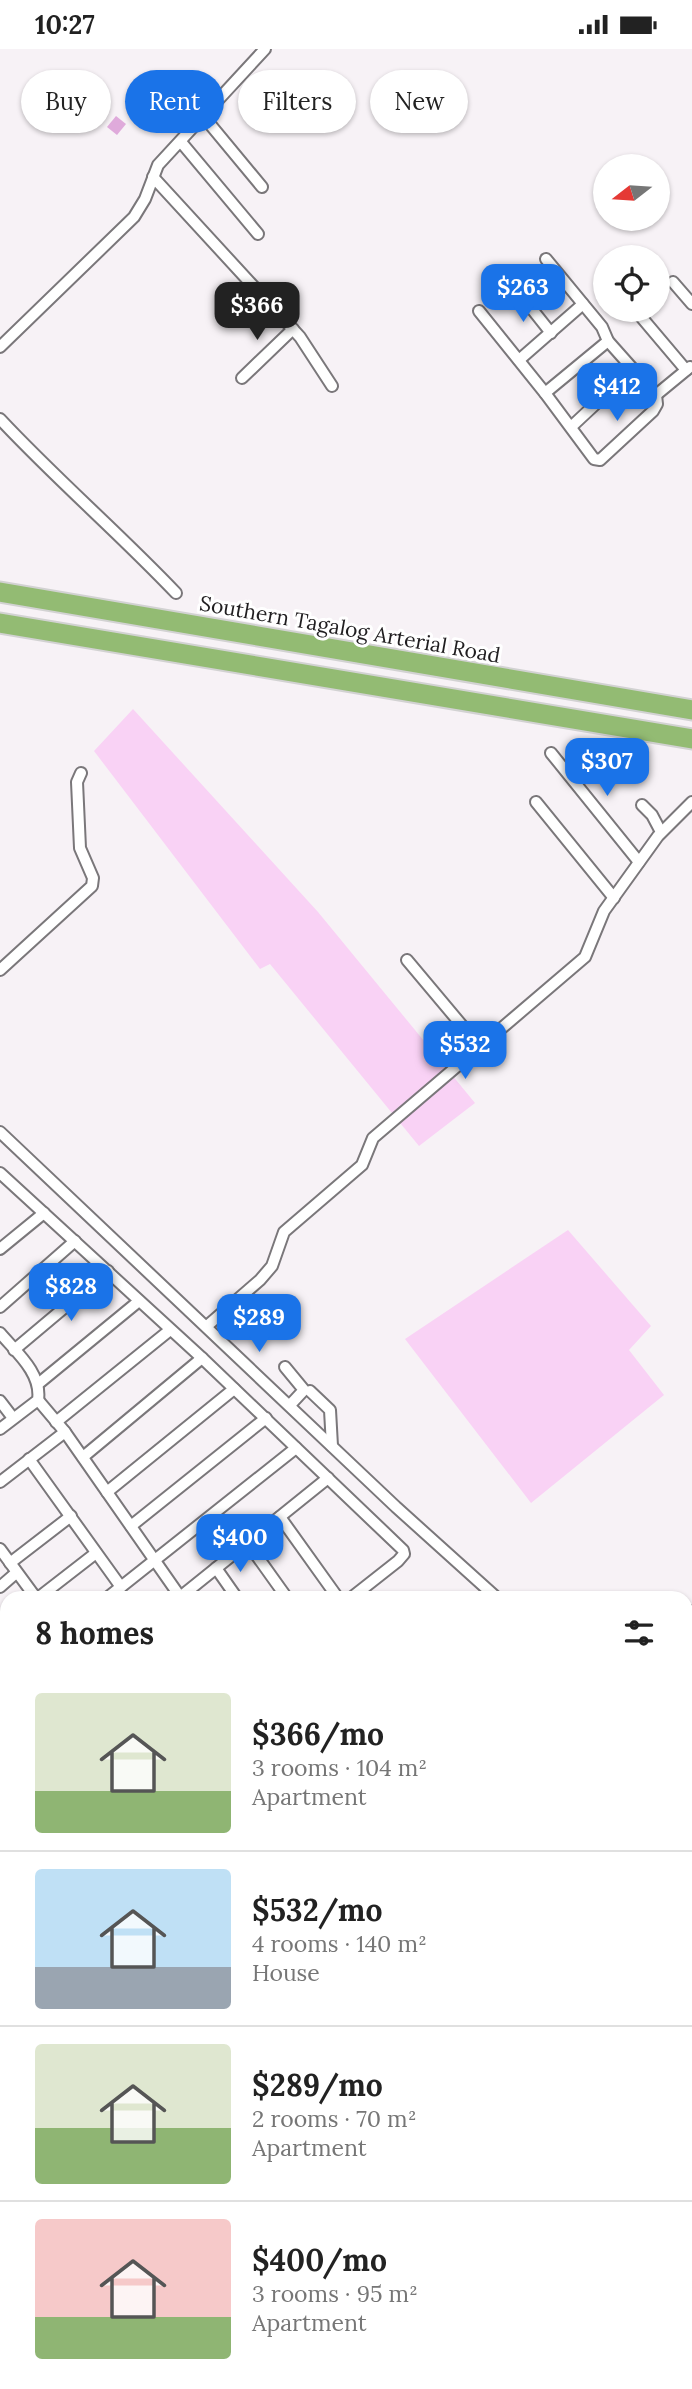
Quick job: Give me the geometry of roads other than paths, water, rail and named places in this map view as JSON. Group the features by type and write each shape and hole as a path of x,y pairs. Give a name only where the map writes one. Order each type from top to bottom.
{"highway":[{"name":"Southern Tagalog Arterial Road","path":"0,592 692,710"},
{"path":"0,623 692,739"}],"street":[{"path":"224,93 259,51"},
{"path":"0,347 134,217 145,199 158,166 189,133"},
{"path":"217,133 262,187"},
{"path":"181,142 258,234"},
{"path":"153,177 293,329 317,360 332,386"},
{"path":"479,311 594,459 600,460 653,411 657,404 656,395 608,341 602,327 546,259"},
{"path":"673,282 692,305"},
{"path":"520,294 551,333"},
{"path":"519,360 583,304"},
{"path":"646,322 689,368 656,395"},
{"path":"242,378 293,329"},
{"path":"545,393 608,341"},
{"path":"571,427 633,369"},
{"path":"0,420 176,593"},
{"path":"551,753 639,862"},
{"path":"0,970 92,886 93,877 80,848 77,782 81,773"},
{"path":"536,802 614,898"},
{"path":"207,1326 260,1280 272,1266 284,1232 362,1165 373,1138 585,957 604,911 662,832 692,802"},
{"path":"642,805 662,832"},
{"path":"407,960 480,1047"},
{"path":"0,1132 489,1591"},
{"path":"0,1173 202,1358 399,1546 404,1554 398,1561 360,1591"},
{"path":"0,1249 44,1213"},
{"path":"0,1307 75,1241"},
{"path":"14,1350 108,1272"},
{"path":"38,1384 139,1301"},
{"path":"56,1422 170,1330"},
{"path":"0,1333 38,1384 38,1400 65,1432 176,1591"},
{"path":"83,1457 202,1358"},
{"path":"285,1367 304,1390 289,1405"},
{"path":"107,1492 234,1389"},
{"path":"310,1391 330,1411 332,1446"},
{"path":"0,1429 38,1400"},
{"path":"0,1401 13,1418"},
{"path":"131,1526 266,1419"},
{"path":"0,1482 65,1432"},
{"path":"116,1591 296,1448"},
{"path":"29,1459 121,1587"},
{"path":"187,1591 328,1478"},
{"path":"0,1587 13,1568 71,1516"},
{"path":"279,1517 333,1591"},
{"path":"247,1542 282,1591"},
{"path":"0,1549 31,1591"},
{"path":"46,1591 96,1553"},
{"path":"216,1568 232,1591"}]}
